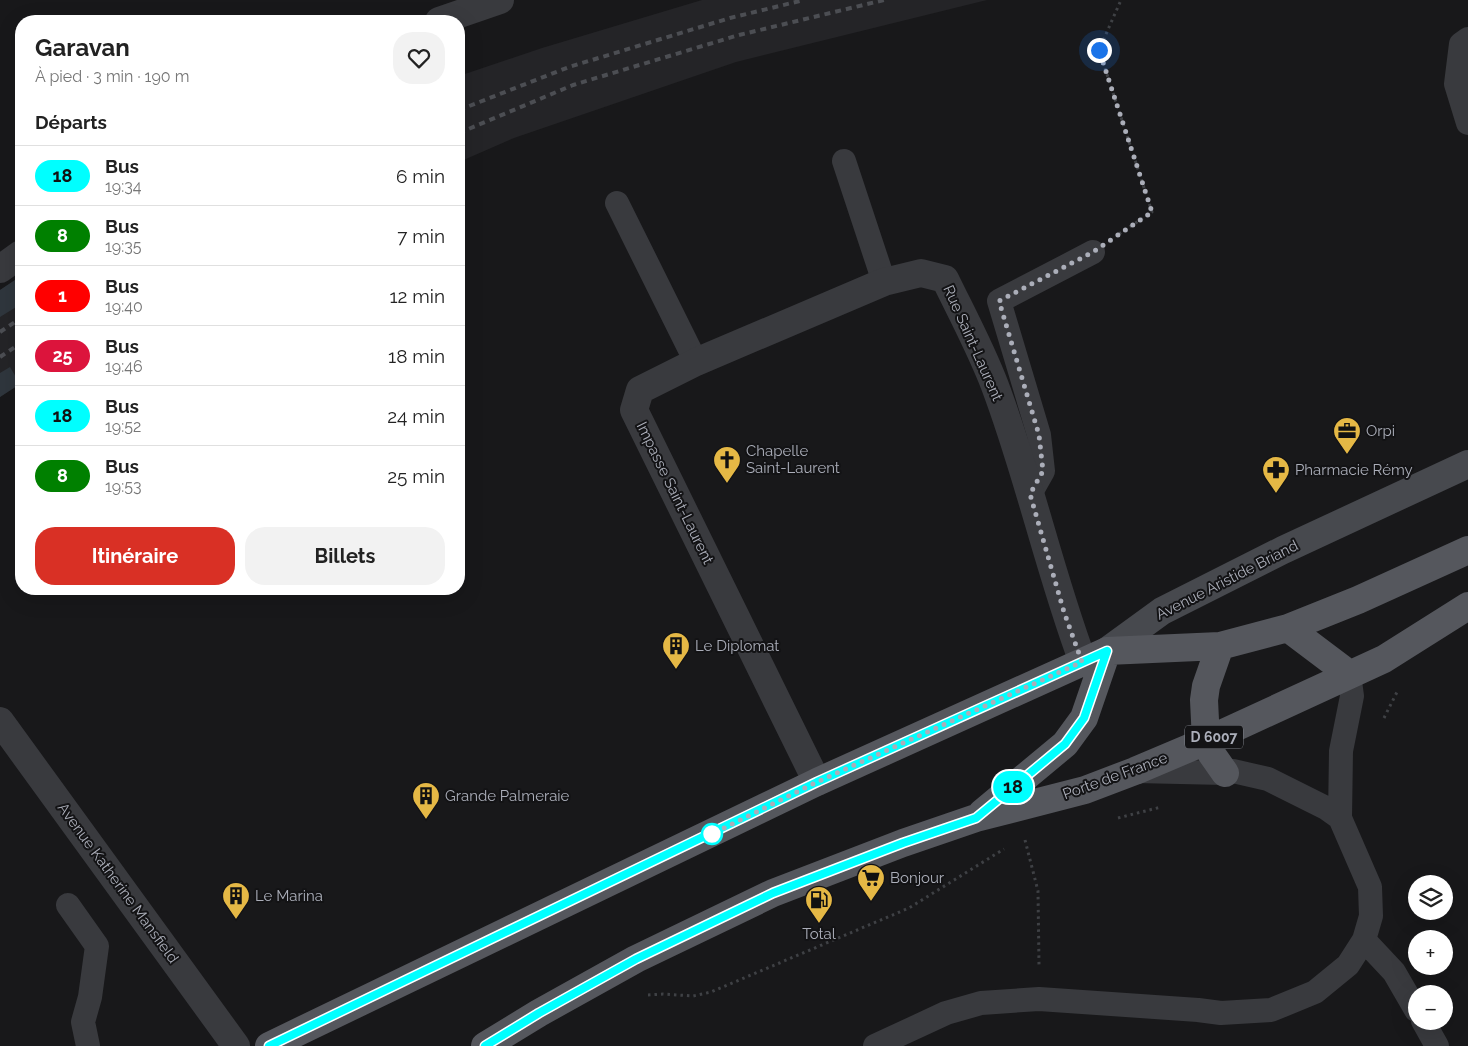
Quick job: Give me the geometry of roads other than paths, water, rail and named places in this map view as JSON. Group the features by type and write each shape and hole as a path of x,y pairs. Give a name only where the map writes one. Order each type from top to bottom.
{"main road":[{"name":"Avenue Aristide Briand","path":"1107,651 1162,611 1283,550 1468,464"},
{"path":"269,1046 817,782 1107,651 1220,646 1288,628 1358,600 1468,550"},
{"name":"Porte de France","path":"485,1046 539,1013 636,959 765,897 903,843 976,818 1085,790 1135,771 1206,741 1384,658 1468,606"},
{"path":"1288,628 1349,674"},
{"path":"1220,646 1206,686 1204,700 1206,741 1211,753 1225,773"},
{"name":"D 6007","path":"976,818 1065,744 1084,718 1107,651"}],"street":[{"path":"456,15 500,0"},
{"path":"0,269 15,258"},
{"name":"Rue Saint-Laurent","path":"696,362 884,282 921,273 945,279 995,386 1030,494 1064,612 1082,662"},
{"name":"Impasse Saint-Laurent","path":"696,362 640,390 634,410 817,782"},
{"name":"Avenue Katherine Mansfield","path":"0,721 236,1046"}],"lane":[{"path":"1468,39 1461,44 1456,84 1468,123"},
{"path":"844,161 884,282"},
{"path":"617,203 696,362"},
{"path":"1030,494 1043,471 1039,435 999,301 1093,252"},
{"path":"876,1046 946,1013 981,1003 1039,999 1221,1013 1271,1010 1315,992 1348,965 1364,940 1371,916 1370,887 1340,818 1341,751 1352,696 1349,674"},
{"path":"1135,771 1225,773 1233,771 1268,779 1326,808 1340,818"},
{"path":"68,905 97,946 90,997 83,1022 88,1046"},
{"path":"1364,940 1394,972 1408,996"},
{"path":"1428,1030 1437,1046"}],"railway":[{"path":"465,108 569,67 730,18 804,0"},
{"path":"465,130 573,85 739,35 884,0"},
{"path":"0,332 15,322"},
{"path":"0,357 15,347"}],"place":[{"name":"Orpi","path":"1347,455"},
{"name":"Chapelle Saint-Laurent","path":"727,484"},
{"name":"Pharmacie Rémy","path":"1276,494"},
{"name":"Le Diplomat","path":"676,670"},
{"name":"Grande Palmeraie","path":"426,820"},
{"name":"Bonjour","path":"871,902"},
{"name":"Le Marina","path":"236,920"},
{"name":"Total","path":"819,924"}]}
